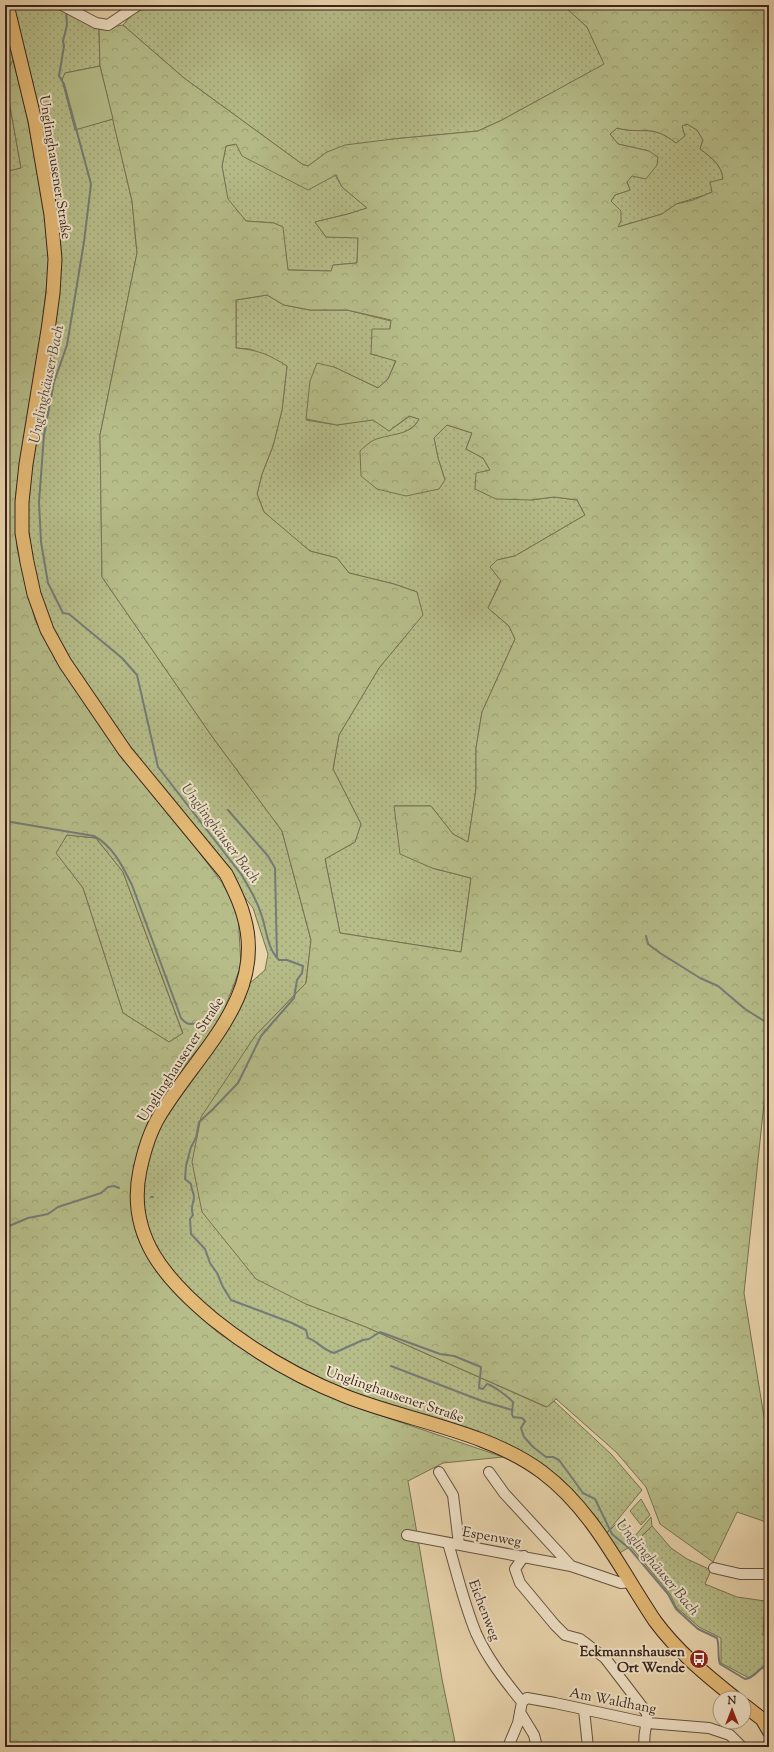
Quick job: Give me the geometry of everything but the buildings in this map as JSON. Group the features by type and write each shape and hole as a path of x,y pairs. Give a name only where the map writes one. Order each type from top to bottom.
{"main road":[{"name":"Unglinghausener Straße","path":"7,5 35,121 51,214 55,259 51,308 26,464 22,502 22,533 34,594 51,637 65,663 95,710 125,751 226,874 237,896 245,919 249,946 246,972 238,1000 229,1016 159,1116 148,1139 139,1171 138,1188 139,1211 147,1242 167,1274 188,1298 232,1334 267,1358 306,1379 346,1397 477,1439 506,1450 541,1471 574,1500 600,1535 656,1622 675,1646 726,1690"},
{"path":"752,1711 762,1719 769,1731"}],"street":[{"path":"62,5 96,23 108,26 138,5"},
{"path":"439,1472 453,1495 459,1544"},
{"path":"488,1472 504,1493 571,1566"},
{"name":"Espenweg","path":"407,1535 524,1556 571,1566 621,1583 631,1582"},
{"name":"Eichenweg","path":"448,1542 464,1601 477,1634 507,1683 522,1702"},
{"path":"524,1556 515,1569 517,1577 529,1595 565,1635 580,1639 604,1658 647,1713 648,1723 644,1732 645,1747"},
{"path":"714,1568 740,1574 769,1574"},
{"name":"Am Waldhang","path":"522,1702 527,1698 648,1723 709,1728 730,1736 742,1747"},
{"path":"508,1747 518,1723 522,1702"},
{"path":"584,1710 588,1747"},
{"path":"520,1712 534,1736 537,1747"}],"green space":[{"path":"11,5 55,5 99,29 100,66 65,73 75,129 113,119 132,201 137,253 100,435 102,577 211,735 282,831 311,940 306,983 255,1036 306,1304 366,1327 546,1407 554,1401 611,1454 642,1490 605,1535 584,1504 546,1468 350,1393 292,1363 241,1334 192,1295 159,1256 144,1216 143,1171 162,1119 249,984 265,970 268,954 253,908 119,735 67,655 52,627 35,576 27,519 32,449 58,293"},
{"path":"146,5 563,5 587,27 605,64 502,120 478,131 393,139 327,152 308,166 302,164 184,78 123,25 134,12"},
{"path":"563,5 769,5 769,1056 744,1293 764,1417 769,1432 769,1523 737,1512 713,1562 660,1524 646,1487 616,1452 556,1399 547,1407 366,1327 306,1304 256,1279 202,1212 192,1162 201,1117 255,1036 306,983 311,940 282,831 211,735 102,577 100,435 137,253 132,201 100,66 99,29 123,25 184,78 302,164 308,166 327,152 345,145 478,131 502,120 604,64 587,27","holes":["687,124 697,130 703,140 700,149 712,158 718,165 723,179 710,182 712,192 693,200 676,204 662,214 618,227 621,221 621,211 611,201 615,195 630,190 627,182 632,176 646,179 657,165 658,157 649,151 618,144 610,134 617,128 626,130 653,131 660,133 676,143 685,136 682,126","236,144 242,156 308,190 336,175 342,187 367,208 315,222 326,237 358,238 357,263 333,265 331,271 288,270 283,227 274,223 246,221 228,199 222,166 226,146","267,295 284,305 310,310 347,310 391,320 390,329 372,329 371,354 396,361 388,379 378,388 334,367 317,363 310,381 306,419 337,425 373,420 389,431 409,416 419,419 415,425 405,432 378,438 360,451 361,476 377,489 406,496 439,489 445,480 434,438 447,425 472,433 466,449 483,458 490,470 476,473 475,489 496,499 531,500 554,497 577,500 585,515 515,556 497,560 490,567 501,581 488,608 509,626 515,639 482,712 476,748 476,789 468,842 453,834 431,806 394,806 400,854 432,868 471,878 461,952 340,933 325,859 355,842 361,824 333,769 339,735 379,668 423,615 417,592 394,584 349,573 337,558 310,551 264,512 257,494 262,474 273,446 282,410 287,366 263,353 236,348 236,300"]},
{"path":"5,23 13,60 5,76"},
{"path":"13,60 26,111 45,213 49,264 41,335 16,493 17,548 35,620 61,669 223,884 238,913 241,966 219,1023 188,1061 149,1119 134,1166 134,1206 145,1250 172,1290 217,1332 265,1364 344,1403 503,1457 443,1463 408,1481 442,1679 456,1747 5,1747 5,172 21,168 5,78","holes":["67,835 96,838 123,872 183,1033 169,1042 123,1013 83,888 56,853"]},
{"path":"100,66 113,119 75,130 62,80 65,73"},
{"path":"5,78 21,168 5,172"},
{"path":"687,124 697,130 703,140 700,149 712,158 718,165 723,179 712,192 676,204 662,214 618,227 611,201 615,195 630,190 627,182 649,151 618,144 610,134 617,128 626,130 653,131 660,133 676,143 681,126"},
{"path":"236,144 335,175 342,187 367,208 315,222 326,237 358,237 357,263 333,265 331,271 288,270 282,227 274,223 246,221 227,199 222,166 226,146"},
{"path":"267,295 284,305 310,310 347,310 391,321 390,329 371,354 396,360 388,379 378,388 334,367 306,420 337,425 373,419 389,431 410,416 419,419 411,428 399,434 373,441 445,480 434,438 447,425 472,433 466,449 483,458 490,470 531,500 554,497 577,500 585,515 515,556 497,560 501,580 488,608 509,626 515,639 482,712 476,748 476,789 468,843 453,834 431,806 394,806 432,868 471,878 461,952 340,933 325,859 355,842 361,824 333,769 339,735 379,668 408,633 417,592 394,584 349,573 337,558 310,551 264,512 257,494 262,474 273,446 282,410 287,366 250,349 236,348 236,300"},
{"path":"67,835 96,838 123,872 183,1034 169,1042 123,1013 83,888 55,853"},
{"path":"641,1499 650,1515 641,1525 630,1511"},
{"path":"651,1517 652,1526 631,1546 618,1554 605,1535 620,1520 635,1536"},
{"path":"652,1526 671,1548 687,1559 711,1570 705,1584 737,1597 765,1601 763,1635 769,1635 769,1664 766,1664 749,1678 721,1663 721,1638 699,1627 676,1607 670,1594 631,1547"}],"waterway":[{"name":"Unglinghäuser Bach","path":"66,11 67,25 63,41 64,46 59,76 64,84 91,184 84,242 67,345 54,382 44,435 39,502 41,542 48,583 63,613 69,614 122,658 137,675 158,767 241,874 252,892 258,906 269,943 275,955 279,960 287,960 303,966 302,973 297,980 294,998 261,1036 238,1083 199,1122 196,1138 191,1147 186,1166 185,1179 191,1184 194,1196 192,1208 193,1215 190,1219 191,1234 205,1249 210,1263 231,1300 292,1323 306,1330 308,1338 315,1341 323,1348 334,1353 363,1340 369,1339 380,1332 440,1354 454,1356 481,1367 479,1388 483,1389 487,1384 490,1385 513,1402 513,1417 522,1418 525,1421 521,1428 524,1437 533,1447 546,1457 553,1457 559,1460 583,1493 595,1499 612,1534 630,1549 668,1594 676,1609 698,1629 717,1638 720,1664 745,1679 753,1676 762,1668 769,1665"},
{"path":"228,810 268,856 275,868 277,958"},
{"path":"11,822 94,836 107,845 117,858 132,885 181,1018 188,1024 196,1023"},
{"path":"646,936 648,944 660,953 700,978 718,986 745,1009 769,1024"},
{"path":"5,1231 9,1226 28,1218 48,1214 58,1207 101,1193 108,1187 114,1186 119,1188"},
{"path":"391,1366 482,1401 512,1410"}],"place":[{"name":"Eckmannshausen Ort Wende","path":"699,1659"}]}
